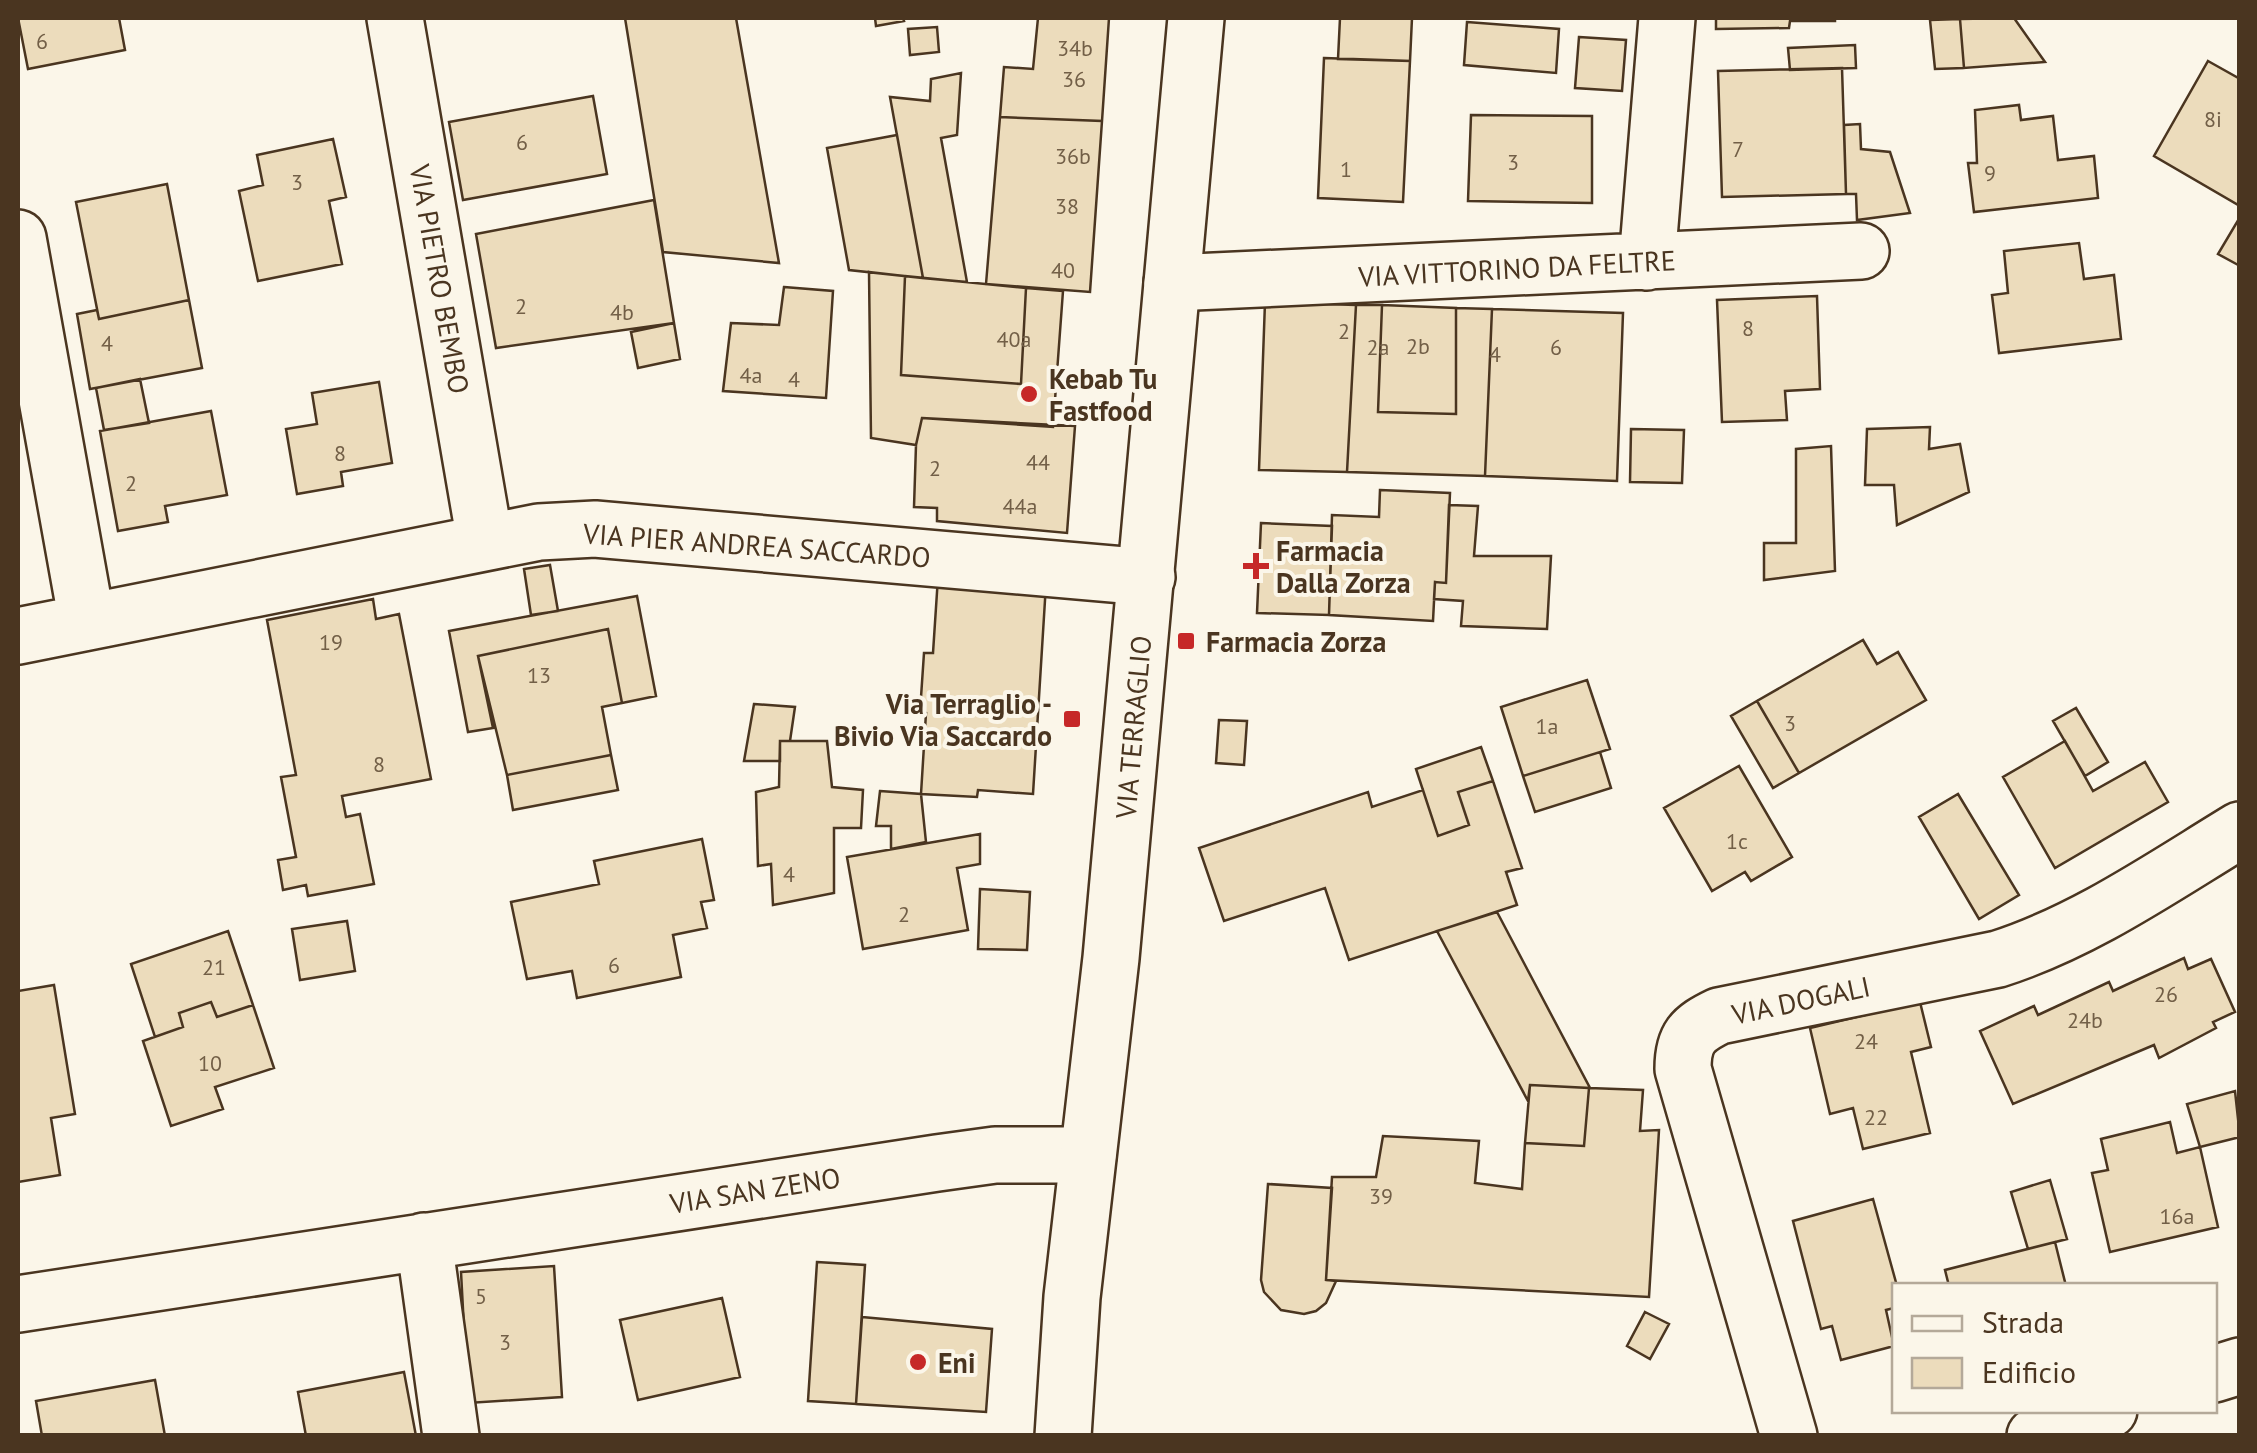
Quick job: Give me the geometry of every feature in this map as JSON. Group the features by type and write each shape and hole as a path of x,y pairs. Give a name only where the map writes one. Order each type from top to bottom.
{"street":[{"name":"VIA PIETRO BEMBO","path":"395,18 484,542"},
{"name":"VIA TERRAGLIO","path":"1063,1436 1147,577 1196,18"},
{"path":"1647,262 1667,18"},
{"path":"18,238 86,622"},
{"name":"VIA VITTORINO DA FELTRE","path":"1172,283 1861,251"},
{"name":"VIA PIER ANDREA SACCARDO","path":"18,636 484,542 595,530 1147,577"},
{"name":"VIA DOGALI","path":"1788,1436 1683,1068 1683,1046 1696,1028 1719,1016 1998,959 2036,947 2076,928 2240,830"},
{"name":"VIA SAN ZENO","path":"18,1304 976,1157 1088,1155"},
{"path":"424,1241 451,1436"},
{"path":"2035,1436 2100,1413"}],"building":[{"path":"18,18 119,18 125,50 28,69"},
{"path":"625,18 736,18 779,263 663,252"},
{"path":"875,18 903,18 904,21 876,26"},
{"path":"1038,18 1109,18 1102,121 1000,117 1004,67 1033,69"},
{"path":"1340,18 1412,18 1410,61 1338,59"},
{"path":"1716,18 1835,21 1790,21 1789,28 1716,29"},
{"path":"2014,18 2045,62 1964,68 1960,19"},
{"path":"1960,19 1964,68 1935,69 1930,20"},
{"path":"1467,22 1559,29 1556,73 1464,65"},
{"path":"937,27 939,52 910,55 908,29"},
{"path":"1579,37 1626,40 1622,91 1575,88"},
{"path":"1855,45 1856,68 1790,70 1788,48"},
{"path":"1324,58 1410,61 1403,202 1318,198"},
{"path":"2208,61 2240,79 2240,206 2154,156"},
{"path":"1842,68 1846,194 1722,197 1718,71"},
{"path":"961,73 957,135 941,138 967,282 923,278 890,97 930,101 931,79"},
{"path":"593,96 607,174 463,200 449,122"},
{"path":"2019,105 2021,120 2053,116 2058,160 2094,156 2098,198 1974,212 1968,163 1977,163 1975,110"},
{"path":"1471,115 1592,116 1592,203 1468,201"},
{"path":"1000,117 1102,121 1090,292 986,284"},
{"path":"1860,124 1861,149 1890,152 1910,213 1857,220 1856,194 1846,194 1844,125"},
{"path":"897,135 923,278 849,270 827,148"},
{"path":"333,139 346,197 329,201 342,264 258,281 239,191 263,185 257,155"},
{"path":"167,184 189,300 99,319 76,202"},
{"path":"654,200 674,323 496,348 476,234"},
{"path":"2240,217 2240,266 2218,254"},
{"path":"2079,243 2084,279 2114,275 2121,339 1999,353 1992,295 2008,293 2004,251"},
{"path":"869,272 905,276 901,375 1021,384 1026,288 1063,291 1053,427 922,418 916,445 871,438"},
{"path":"905,276 1026,288 1021,384 901,375"},
{"path":"784,287 833,291 826,398 723,391 731,323 779,325"},
{"path":"1817,296 1820,389 1785,391 1787,420 1722,422 1717,300"},
{"path":"189,300 202,368 90,389 77,314 97,310 99,319"},
{"path":"1265,302 1356,305 1347,472 1259,470"},
{"path":"1356,305 1382,305 1378,412 1456,414 1456,308 1492,309 1485,476 1347,472"},
{"path":"1382,305 1456,308 1456,414 1378,412"},
{"path":"1492,309 1623,313 1617,481 1485,476"},
{"path":"674,323 680,359 638,368 631,332"},
{"path":"140,379 149,423 104,430 96,388"},
{"path":"379,382 392,463 341,472 343,486 297,494 286,429 317,424 312,393"},
{"path":"211,411 227,495 165,506 168,522 118,531 100,431"},
{"path":"922,418 1075,426 1067,533 937,521 937,508 914,507 916,445"},
{"path":"1930,427 1929,449 1960,444 1969,492 1897,525 1894,485 1865,485 1867,429"},
{"path":"1631,429 1684,430 1682,483 1630,482"},
{"path":"1831,446 1835,571 1764,580 1764,543 1796,543 1796,449"},
{"path":"1380,490 1450,493 1446,583 1435,582 1433,621 1329,615 1332,515 1379,517"},
{"path":"1449,505 1478,506 1474,556 1551,556 1547,629 1461,626 1463,601 1434,599 1435,582 1446,583"},
{"path":"1261,523 1332,526 1329,615 1257,613"},
{"path":"550,565 558,611 531,615 524,569"},
{"path":"938,577 1046,584 1033,794 978,790 977,797 921,794 926,713 920,712 924,653 933,653"},
{"path":"637,596 656,696 622,703 608,629 478,656 493,728 468,732 449,631"},
{"path":"373,599 376,619 399,614 431,779 342,796 346,817 360,814 374,884 308,896 306,885 283,890 278,860 296,857 281,777 296,775 267,620"},
{"path":"608,629 622,703 602,707 611,755 507,775 478,656"},
{"path":"1863,640 1877,664 1898,652 1926,700 1799,773 1757,701"},
{"path":"1587,680 1610,749 1523,776 1501,707"},
{"path":"1757,701 1799,773 1773,788 1731,716"},
{"path":"754,704 795,707 790,741 780,741 780,761 744,761"},
{"path":"2076,708 2108,762 2085,776 2053,721"},
{"path":"1219,720 1247,721 1244,765 1216,763"},
{"path":"780,741 827,741 832,787 863,790 861,828 834,828 834,893 773,905 771,864 758,866 756,792 779,787"},
{"path":"2065,741 2093,791 2145,762 2168,802 2055,868 2003,777"},
{"path":"1481,747 1493,781 1458,792 1469,825 1438,836 1416,769"},
{"path":"1600,752 1611,788 1535,812 1523,776"},
{"path":"611,755 618,790 513,810 507,775"},
{"path":"1739,766 1792,857 1751,881 1745,872 1712,891 1664,808"},
{"path":"1493,781 1522,868 1506,872 1517,905 1349,960 1325,888 1224,921 1199,848 1368,792 1372,807 1423,790 1438,836 1469,825 1458,792"},
{"path":"880,791 921,794 926,842 891,849 891,826 876,826"},
{"path":"1958,794 2019,895 1979,919 1919,817"},
{"path":"980,834 980,864 957,868 968,930 863,949 847,857"},
{"path":"702,839 714,900 701,902 707,928 673,935 681,977 577,998 572,971 527,979 511,902 599,884 594,861"},
{"path":"980,889 1030,892 1027,950 978,949"},
{"path":"1497,912 1590,1088 1530,1085 1528,1101 1437,931"},
{"path":"347,921 355,971 300,980 292,929"},
{"path":"228,931 253,1005 217,1017 211,1002 179,1013 183,1027 155,1037 131,964"},
{"path":"2184,958 2188,969 2211,959 2235,1012 2213,1022 2216,1028 2159,1058 2154,1045 2013,1104 1980,1031 2034,1006 2038,1015 2109,982 2113,991"},
{"path":"54,985 75,1114 51,1118 60,1175 18,1182 18,991"},
{"path":"211,1002 217,1017 253,1005 274,1068 215,1087 223,1109 171,1126 143,1041 183,1027 179,1013"},
{"path":"1920,1002 1931,1047 1911,1052 1930,1133 1863,1149 1853,1108 1830,1114 1810,1028"},
{"path":"1530,1085 1589,1088 1584,1146 1525,1143"},
{"path":"1589,1088 1643,1090 1640,1131 1659,1130 1649,1297 1326,1280 1332,1177 1376,1177 1383,1136 1479,1141 1475,1183 1522,1189 1525,1143 1584,1146"},
{"path":"2235,1091 2240,1137 2200,1147 2187,1104"},
{"path":"2170,1122 2177,1153 2200,1147 2218,1227 2110,1252 2092,1173 2108,1170 2101,1139"},
{"path":"2050,1180 2067,1239 2028,1249 2011,1192"},
{"path":"1268,1184 1332,1188 1326,1280 1336,1281 1326,1303 1316,1311 1304,1314 1281,1310 1264,1292 1261,1280"},
{"path":"1873,1199 1896,1283 1892,1283 1892,1308 1886,1310 1892,1347 1841,1360 1832,1326 1821,1329 1793,1221"},
{"path":"2055,1242 2065,1283 1948,1283 1945,1270"},
{"path":"817,1262 865,1265 856,1404 808,1401"},
{"path":"554,1266 562,1397 468,1403 461,1272"},
{"path":"722,1298 740,1377 638,1400 620,1320"},
{"path":"1645,1312 1669,1324 1650,1359 1627,1346"},
{"path":"862,1317 992,1329 986,1412 856,1404"},
{"path":"404,1372 416,1436 306,1436 298,1392"},
{"path":"155,1380 165,1436 42,1436 36,1401"}],"place":[{"name":"Kebab Tu Fastfood","path":"1029,394"},
{"name":"Farmacia Dalla Zorza","path":"1256,566"},
{"name":"Farmacia Zorza","path":"1186,641"},
{"name":"Via Terraglio - Bivio Via Saccardo","path":"1072,719"},
{"name":"Eni","path":"918,1362"}]}
